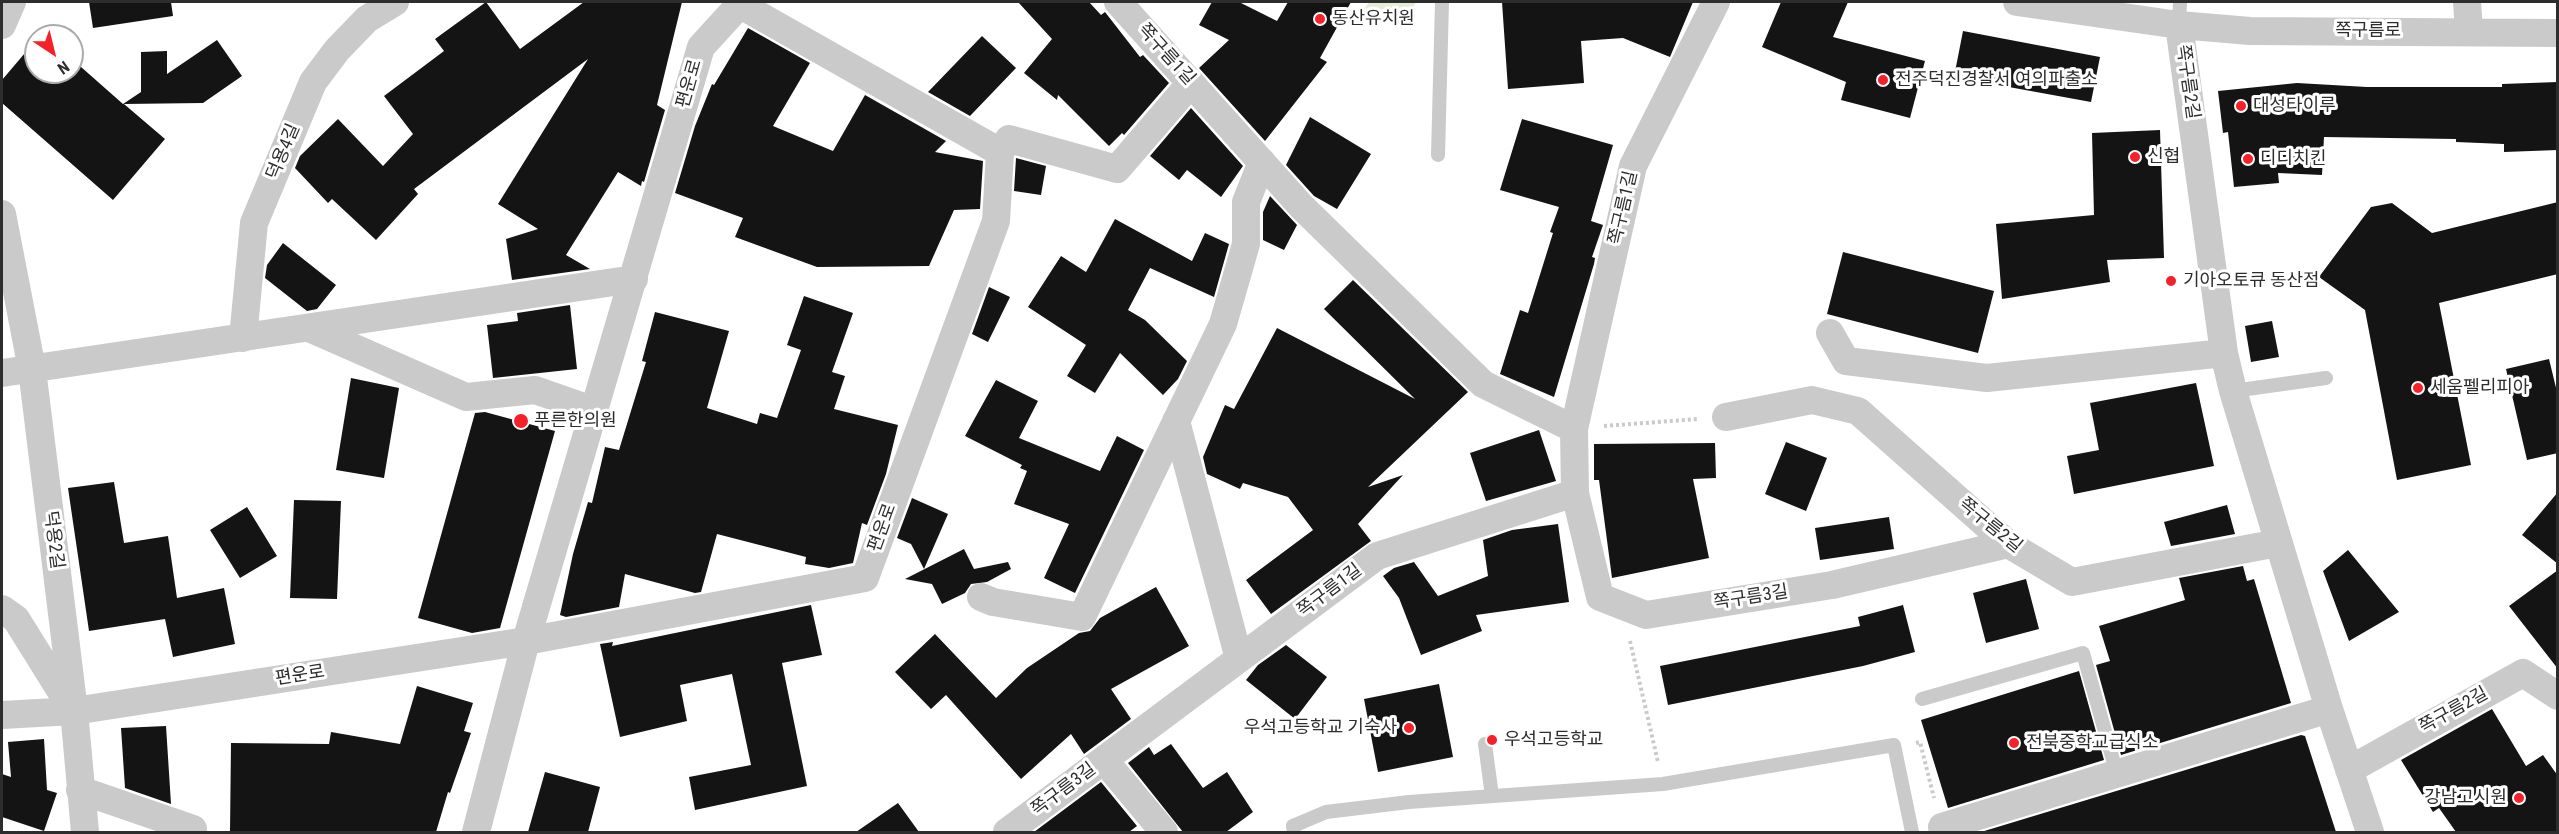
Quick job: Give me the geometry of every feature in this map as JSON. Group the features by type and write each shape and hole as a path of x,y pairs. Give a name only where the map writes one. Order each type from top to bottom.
{"street":[{"path":"2,25 12,2"},
{"name":"덕용4길","path":"243,338 254,223 313,82 338,50 367,20 395,2"},
{"name":"쪽구름1길","path":"1118,2 1301,206 1483,384 1574,429"},
{"name":"쪽구름1길","path":"1104,760 1377,556 1575,493 1574,429 1633,166 1716,2"},
{"name":"쪽구름로","path":"2017,2 2179,13 2250,31 2558,33"},
{"path":"2467,2 2469,31"},
{"name":"편운로","path":"74,711 526,641 865,578 996,221 1000,152 740,3 701,47 526,641 476,832"},
{"name":"쪽구름2길","path":"2179,13 2224,353 2278,543 2370,832"},
{"path":"1000,152 1009,139 1117,169 1191,83"},
{"path":"981,597 993,602 1082,617 1223,324 1246,244 1246,202 1262,162"},
{"name":"덕용2길","path":"2,214 32,369 74,711 85,832"},
{"path":"2,373 634,279"},
{"path":"309,328 466,397 535,390 595,411"},
{"path":"1830,333 1846,361 1988,378 2224,353"},
{"name":"쪽구름2길","path":"1726,417 1812,400 1858,411 2008,544 2072,582 2278,543"},
{"path":"1176,421 1239,659"},
{"name":"쪽구름3길","path":"1575,493 1600,597 1646,615 1832,585 2008,544"},
{"name":"덕용2길","path":"2,609 16,619 74,711"},
{"name":"쪽구름2길","path":"2349,770 2523,672 2558,696"},
{"path":"1942,827 2329,709"},
{"path":"2,715 74,711"},
{"name":"쪽구름3길","path":"1007,832 1104,760 1164,832"},
{"path":"80,790 193,829 193,832"}],"lane":[{"path":"1438,155 1442,2"},
{"path":"2233,391 2326,378"},
{"path":"1922,699 2083,653 2117,774"},
{"path":"1485,744 1492,796"},
{"path":"1294,832 1293,826 1326,812 1492,796 1663,784 1894,745 1912,832"}],"path":[{"path":"1574,429 1726,417"},
{"path":"1621,605 1663,784"}],"green space":[{"path":"1369,2 1416,2 1402,29 1365,8"}],"building":[{"path":"89,2 171,2 173,16 93,28"},
{"path":"486,2 520,49 584,2 682,2 657,105 665,110 644,182 642,181 641,186 618,172 566,255 590,269 512,280 506,239 538,229 498,204 588,59 414,189 418,194 376,240 332,199 328,203 295,168 300,156 338,119 383,166 413,134 384,96 444,51 435,39"},
{"path":"1018,2 1089,2 1101,15 1105,12 1140,57 1143,55 1169,83 1124,135 1122,133 1109,146 1058,95 1057,100 1024,73 1052,39"},
{"path":"1212,2 1239,2 1277,21 1288,2 1351,2 1320,58 1327,62 1265,141 1199,68 1229,40 1199,25"},
{"path":"1502,2 1693,2 1670,57 1623,38 1581,41 1584,83 1508,89"},
{"path":"1781,2 1848,2 1833,37 1925,61 1910,118 1841,100 1846,82 1762,47"},
{"path":"748,28 810,63 773,126 833,151 865,95 946,141 935,152 983,161 980,209 954,210 929,266 817,267 735,237 743,218 675,193 695,126 712,84 714,85"},
{"path":"1963,31 2100,57 2091,102 1954,77"},
{"path":"982,36 1016,68 970,116 928,92"},
{"path":"217,40 242,76 203,103 124,104 165,139 113,200 2,103 2,80 24,54 24,84 84,84 84,70 123,104 141,92 141,52 167,51 167,74"},
{"path":"2558,82 2558,150 2504,152 2504,144 2456,142 2456,139 2324,137 2322,175 2278,173 2279,183 2234,187 2228,132 2223,133 2218,91 2297,83 2367,87 2502,87 2502,84"},
{"path":"1191,108 1243,166 1221,197 1187,170 1179,180 1150,156"},
{"path":"1310,117 1371,154 1337,209 1314,196 1286,165"},
{"path":"1522,119 1613,145 1591,221 1603,225 1592,257 1595,258 1594,264 1554,397 1500,374 1520,310 1528,313 1559,207 1500,190"},
{"path":"2160,130 2164,258 2107,260 2110,282 2002,299 1996,224 2094,215 2092,133"},
{"path":"1016,158 1046,166 1041,195 1014,191"},
{"path":"1270,196 1297,225 1284,250 1263,240 1263,212"},
{"name":"세움펠리피아","path":"2558,202 2558,274 2439,303 2471,465 2397,480 2365,310 2319,277 2371,207 2392,203 2432,233"},
{"path":"1115,219 1192,261 1205,233 1229,244 1214,297 1150,268 1128,310 1145,320 1187,361 1178,379 1163,395 1120,353 1095,393 1067,376 1086,345 1028,307 1061,256 1086,272"},
{"path":"283,243 336,285 317,309 307,311 265,278 267,265"},
{"path":"1843,252 1994,291 1978,353 1827,314"},
{"path":"1353,280 1468,392 1368,487 1403,475 1358,524 1371,541 1271,614 1246,580 1313,530 1288,497 1243,483 1240,489 1207,474 1203,457 1225,405 1234,409 1277,328 1415,399 1324,309"},
{"path":"989,287 1010,297 988,342 972,334"},
{"path":"804,296 853,313 832,372 845,376 834,409 898,425 886,474 867,525 862,523 853,563 829,568 805,564 806,557 717,534 701,592 695,593 625,574 619,607 566,617 560,615 573,554 588,502 592,503 605,447 619,450 646,362 642,361 655,312 729,331 707,408 757,424 760,413 777,418 801,350 787,345"},
{"path":"570,305 577,369 493,378 487,325 518,321 517,313"},
{"path":"2272,321 2279,357 2251,362 2245,326"},
{"path":"2549,359 2558,396 2558,453 2527,460 2506,369"},
{"path":"351,378 399,388 384,478 336,470"},
{"path":"996,380 1038,401 1019,438 1100,471 1117,436 1144,450 1075,593 1044,578 1069,524 1014,504 1027,471 1020,468 1022,465 965,436"},
{"path":"2196,383 2214,466 2074,494 2067,456 2099,450 2090,403"},
{"path":"485,412 555,431 500,628 472,633 418,618 475,413"},
{"path":"1539,430 1556,481 1486,501 1470,453"},
{"path":"1786,442 1827,458 1806,511 1765,494"},
{"path":"1715,443 1716,478 1693,479 1709,558 1612,578 1599,480 1594,480 1594,444"},
{"path":"114,482 124,543 168,536 177,598 224,588 235,644 173,657 165,619 89,631 68,488"},
{"path":"2558,492 2558,564 2522,535"},
{"path":"912,498 948,514 924,569 911,544 897,538"},
{"path":"294,500 341,501 337,599 290,598"},
{"path":"2227,505 2235,534 2171,546 2164,522"},
{"path":"247,507 277,556 240,578 210,530"},
{"path":"1889,517 1894,549 1820,560 1815,528"},
{"path":"1558,524 1569,602 1476,615 1482,631 1421,655 1399,598 1383,576 1394,568 1414,562 1438,596 1488,576 1483,540 1512,530"},
{"path":"964,549 974,569 1008,562 1011,569 987,582 971,584 965,593 942,604 932,584 905,579"},
{"path":"2348,550 2399,612 2349,641 2323,571"},
{"path":"2243,566 2247,581 2254,579 2291,703 2121,755 2096,665 2110,661 2099,626 2185,600 2179,578"},
{"path":"2558,570 2558,669 2509,606"},
{"path":"2026,579 2039,629 1986,643 1973,593"},
{"path":"1156,587 1189,646 1111,689 1131,719 1084,754 1071,734 1021,779 946,695 931,709 895,672 935,634 996,698 1027,668 1079,633 1090,631 1100,618"},
{"path":"811,605 822,655 782,663 807,786 695,810 689,777 751,765 732,674 680,685 687,721 620,737 600,644 613,642 612,646"},
{"path":"1903,605 1915,652 1863,666 1668,705 1660,666 1860,626 1858,617"},
{"path":"1286,645 1327,677 1295,719 1246,680 1258,665"},
{"name":"전북중학교급식소","path":"2079,671 2104,760 1948,808 1921,720"},
{"name":"우석고등학교 기숙사","path":"1439,684 1453,757 1378,772 1364,699"},
{"path":"417,686 473,703 464,731 471,733 450,793 448,792 436,832 230,832 231,743 329,744 331,732 400,744"},
{"path":"2492,709 2526,766 2543,755 2558,776 2558,832 2456,832 2439,808 2433,812 2401,760"},
{"path":"166,726 171,804 125,788 121,728"},
{"path":"2301,735 2305,736 2336,832 1981,832"},
{"path":"44,739 47,790 57,793 44,831 2,817 2,774 11,777 8,742"},
{"path":"1171,744 1203,788 1227,772 1253,812 1226,832 1183,832 1128,763 1149,747 1154,755"},
{"path":"545,772 600,787 588,832 528,832"},
{"path":"1101,782 1137,826 1129,832 1034,832"},
{"path":"898,803 919,832 856,832"}],"place":[{"name":"동산유치원","path":"1320,19"},
{"name":"전주덕진경찰서 여의파출소","path":"1883,80"},
{"name":"대성타이루","path":"2241,106"},
{"name":"신협","path":"2135,157"},
{"name":"디디치킨","path":"2248,159"},
{"name":"기아오토큐 동산점","path":"2171,281"},
{"name":"세움펠리피아","path":"2418,388"},
{"name":"푸른한의원","path":"521,421"},
{"name":"우석고등학교 기숙사","path":"1409,728"},
{"name":"우석고등학교","path":"1492,740"},
{"name":"전북중학교급식소","path":"2014,743"},
{"name":"강남고시원","path":"2519,798"}]}
